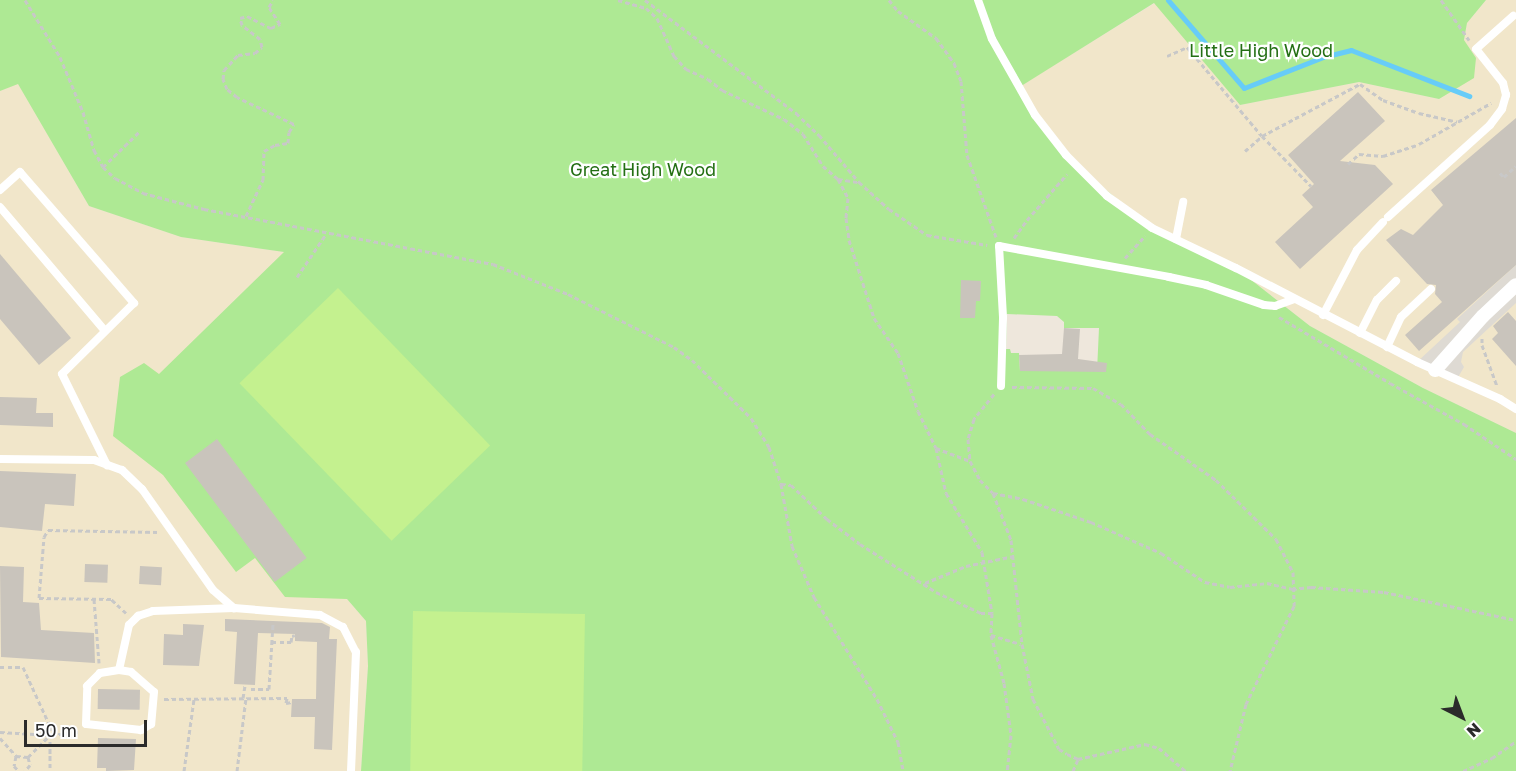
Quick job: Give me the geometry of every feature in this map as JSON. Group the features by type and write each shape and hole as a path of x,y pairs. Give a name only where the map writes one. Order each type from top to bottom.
{"street":[{"path":"1435,370 1483,316 1516,285"}],"lane":[{"path":"978,0 992,39 1017,88 1035,115 1076,165 1107,196 1152,228 1387,347 1500,399 1516,410"},
{"path":"1323,315 1358,250 1385,220 1490,125 1502,109 1506,95 1503,83 1476,49 1513,15"},
{"path":"0,190 20,172 134,303 62,374 107,465"},
{"path":"1176,239 1183,202"},
{"path":"0,207 105,331"},
{"path":"1001,386 1004,247 1206,285 1264,305 1275,306 1294,299"},
{"path":"1360,333 1377,300 1396,282"},
{"path":"1387,347 1401,317 1431,289"},
{"path":"0,459 94,460 122,470 142,489 213,590 234,608"},
{"path":"119,670 129,624 153,611 234,608 273,613 320,615 342,627 356,652 351,771"},
{"path":"119,670 131,672 148,683 154,692 151,724 141,730 86,724 87,686 100,673 119,670"}],"path":[{"path":"25,0 60,57 83,112 94,150 103,167 115,178 143,193 204,209 326,234 398,244 493,264 568,294 674,347 724,388 751,418 769,447 781,484 792,546 814,597 886,716 898,742 903,771"},
{"path":"246,216 263,180 264,151 275,145 288,143 289,132 294,124 237,97 227,89 223,79 224,70 238,55 255,53 262,47 260,39 242,25 240,18 247,16 271,28 280,24 269,7 273,0"},
{"path":"618,0 646,8 657,18 674,56 686,69 708,79 722,90 784,119 803,134 823,166 838,179 848,198 846,218 849,240 874,318 898,353 918,411 936,448 946,493 978,543 985,562 992,613 991,635 1004,683 1011,735 1007,771"},
{"path":"645,0 796,114 819,135 859,182 889,209 927,235 1004,247"},
{"path":"888,0 898,11 936,38 954,63 960,81 967,155 1004,247"},
{"path":"1441,0 1476,49"},
{"path":"646,8 651,5"},
{"path":"1167,56 1187,47 1262,136 1311,186"},
{"path":"1245,151 1262,136 1360,84 1383,100 1419,113 1456,122"},
{"path":"1348,164 1359,154 1383,156 1419,144 1506,95"},
{"path":"103,167 139,132"},
{"path":"1004,247 1076,165"},
{"path":"1500,173 1504,177 1516,166"},
{"path":"838,179 859,182"},
{"path":"1123,268 1132,248 1152,228"},
{"path":"297,277 326,234"},
{"path":"1264,305 1286,323 1464,424 1516,459"},
{"path":"1483,316 1482,345 1494,372 1500,399"},
{"path":"1185,771 1159,748 1144,744 1078,759 1059,749 1033,699 1022,644 1013,573 1014,556 993,493 980,480 970,461 968,439 974,419 1001,386 1093,387 1121,404 1150,434 1216,480 1276,539 1293,572 1294,606 1246,704 1230,771"},
{"path":"936,448 970,461"},
{"path":"781,484 791,485 827,519 860,543 925,583 966,607 981,613 992,613"},
{"path":"993,493 1023,499 1091,522 1161,553 1205,582 1230,587 1267,583 1292,589 1311,587 1384,592 1516,620"},
{"path":"133,620 111,599 39,598 44,537 48,530 172,532"},
{"path":"925,583 966,566 1014,556"},
{"path":"94,599 100,673"},
{"path":"269,698 273,613"},
{"path":"272,642 291,642 292,636 295,635"},
{"path":"991,635 1022,644"},
{"path":"0,667 23,667 50,726 50,771"},
{"path":"237,771 245,685"},
{"path":"251,689 269,689"},
{"path":"154,699 287,698 286,703 291,702"},
{"path":"184,771 194,699"},
{"path":"0,732 51,735 80,732 86,724"},
{"path":"0,738 16,756 28,757 51,735"},
{"path":"1463,771 1492,758 1516,741"},
{"path":"16,756 13,761 16,770"},
{"path":"27,771 30,765 28,757"},
{"path":"1073,771 1078,759"}],"shaded area":[{"path":"1486,0 1516,0 1516,433 1423,388 1310,326 1236,268 1152,228 1091,181 1017,88 1155,3 1240,105 1359,82 1439,99 1476,58 1464,41 1467,23"},
{"path":"18,83 89,206 181,237 284,252 347,599 366,621 368,666 361,771 0,771 0,91"},
{"path":"1516,265 1516,303 1463,352 1461,362 1464,367 1457,379 1417,362 1460,322 1457,319"}],"green space":[{"path":"0,0 1486,0 1467,23 1464,40 1476,58 1474,78 1439,99 1359,82 1240,105 1154,3 1018,88 1076,165 1152,228 1236,268 1310,326 1423,388 1516,433 1516,771 361,771 368,666 366,621 347,599 285,597 255,558 236,572 163,475 113,436 120,377 144,363 159,374 284,252 181,237 89,206 18,84 0,91","holes":["1007,314 1057,316 1064,322 1064,328 1099,328 1097,371 1020,371 1019,353 1011,353 1010,349 1006,349"]},
{"path":"338,288 490,446 392,541 239,383"},
{"path":"413,611 585,614 582,771 410,771"}],"building":[{"path":"1358,92 1385,121 1340,161 1375,165 1393,184 1300,269 1275,242 1313,207 1302,195 1314,184 1288,155"},
{"path":"1516,118 1516,265 1419,351 1405,335 1442,302 1435,294 1436,285 1427,284 1386,240 1401,229 1413,235 1443,205 1431,190"},
{"path":"0,254 71,338 39,365 0,319"},
{"path":"961,280 981,281 980,301 976,301 975,318 960,318"},
{"path":"1508,312 1516,321 1516,366 1492,339 1498,333 1493,326"},
{"path":"1064,328 1080,329 1078,359 1107,363 1106,372 1020,371 1019,355 1062,354"},
{"path":"0,397 37,398 36,413 53,413 53,427 0,425"},
{"path":"217,439 307,558 275,582 185,463"},
{"path":"0,471 76,474 74,506 45,504 42,531 0,527"},
{"path":"85,564 108,565 107,583 84,582"},
{"path":"0,566 24,567 23,602 39,603 41,630 94,633 95,663 1,657"},
{"path":"140,566 162,567 161,585 139,584"},
{"path":"225,619 322,623 330,627 329,639 337,639 332,750 314,749 315,717 291,717 292,699 316,699 317,642 295,641 295,634 258,633 255,685 234,684 237,632 225,631"},
{"path":"183,624 204,625 199,666 163,665 164,634 183,635"},
{"path":"98,689 140,690 140,710 98,709"},
{"path":"98,738 136,739 134,770 106,771 106,768 97,768"}],"waterway":[{"path":"1168,0 1244,88 1323,57 1351,50 1469,96"}],"park label":[{"name":"Little High Wood","path":"1261,50"},
{"name":"Great High Wood","path":"643,169"}]}
